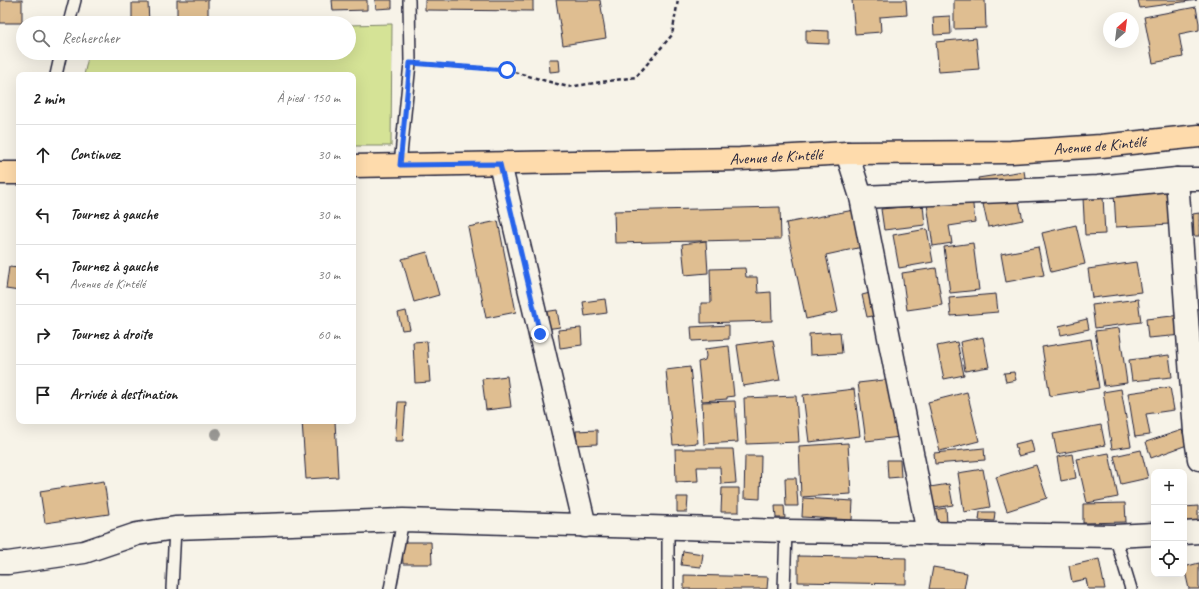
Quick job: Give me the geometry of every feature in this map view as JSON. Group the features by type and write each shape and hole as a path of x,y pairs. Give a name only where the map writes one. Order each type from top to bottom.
{"main road":[{"name":"Avenue de Kintélé","path":"356,166 740,159 847,153 1010,152 1101,146 1199,136"},
{"path":"0,173 16,173"}],"street":[{"path":"847,153 860,197 928,533"},
{"path":"500,164 585,526"},
{"path":"860,197 1098,187 1199,179"},
{"path":"1178,180 1199,459"},
{"path":"0,563 84,552 136,534 175,528 402,520 668,527 786,532 1115,536 1151,534"},
{"path":"1187,533 1199,532"}],"lane":[{"path":"70,16 75,0"},
{"path":"400,165 410,63 409,0"},
{"path":"57,72 59,60"},
{"path":"390,589 402,520"},
{"path":"668,527 668,589"},
{"path":"172,589 175,528"},
{"path":"784,589 786,532"},
{"path":"1115,536 1131,589"}],"path":[{"path":"410,63 507,70 568,87 636,77 672,36 678,0"}],"green space":[{"path":"392,24 391,146 356,146 356,72 85,72 87,60 356,60 356,25"}],"building":[{"path":"0,0 22,0 22,16 16,16 16,23 0,23"},
{"path":"177,0 208,0 208,16 177,16"},
{"path":"332,0 367,0 367,10 333,11"},
{"path":"375,0 392,0 392,8 376,9"},
{"path":"425,0 533,0 533,11 425,10"},
{"path":"556,0 600,0 606,38 563,45"},
{"path":"852,0 906,0 907,15 880,17 881,32 855,34"},
{"path":"954,0 985,0 986,28 954,29"},
{"path":"1138,0 1197,0 1140,8"},
{"path":"132,3 148,3 149,16 132,16"},
{"path":"1196,7 1199,30 1179,34 1183,57 1153,63 1144,17"},
{"path":"950,16 951,34 934,35 933,17"},
{"path":"806,30 829,31 829,44 806,43"},
{"path":"976,38 979,69 939,72 936,42"},
{"path":"549,59 559,59 560,71 550,72"},
{"path":"1024,171 1026,183 980,190 978,178"},
{"path":"1168,190 1170,224 1116,227 1114,193"},
{"path":"972,197 975,222 949,226 952,243 933,246 927,204"},
{"path":"1018,197 1023,220 988,227 983,204"},
{"path":"1103,197 1105,234 1085,235 1083,198"},
{"path":"923,205 925,225 884,230 881,209"},
{"path":"780,207 781,239 615,243 614,211"},
{"path":"859,209 867,246 826,255 838,312 806,319 786,223"},
{"path":"1199,213 1199,236 1194,236 1193,214"},
{"path":"498,221 516,312 486,318 468,227"},
{"path":"1076,225 1085,264 1051,272 1042,233"},
{"path":"927,229 933,262 899,268 893,235"},
{"path":"706,241 708,273 685,275 682,244"},
{"path":"973,243 979,290 950,293 944,247"},
{"path":"1038,247 1044,275 1006,282 1001,254"},
{"path":"427,252 439,295 414,302 402,259"},
{"path":"1136,262 1141,292 1092,298 1088,269"},
{"path":"9,267 16,268 16,291 6,289"},
{"path":"745,268 746,277 757,277 758,293 771,292 772,321 701,323 701,303 711,303 710,269"},
{"path":"936,268 942,305 907,310 902,273"},
{"path":"874,292 879,315 867,317 862,295"},
{"path":"996,294 998,312 951,316 949,298"},
{"path":"605,299 607,313 585,316 583,302"},
{"path":"1138,299 1141,322 1095,328 1092,305"},
{"path":"557,310 560,327 546,329 544,312"},
{"path":"406,311 410,329 402,330 398,313"},
{"path":"1181,315 1183,335 1148,338 1146,319"},
{"path":"1087,319 1089,329 1061,335 1059,326"},
{"path":"729,325 729,339 692,341 691,327"},
{"path":"581,328 582,345 560,348 558,330"},
{"path":"1119,328 1127,383 1104,386 1095,331"},
{"path":"840,332 842,353 810,355 809,334"},
{"path":"983,337 989,367 965,371 960,342"},
{"path":"1091,339 1099,388 1050,396 1042,347"},
{"path":"773,340 780,380 743,386 737,345"},
{"path":"427,341 430,382 415,383 413,342"},
{"path":"957,342 964,375 944,379 937,346"},
{"path":"729,346 734,396 727,397 727,399 702,401 698,362 705,360 705,349"},
{"path":"1169,355 1172,377 1132,381 1129,360"},
{"path":"690,367 698,443 673,445 666,370"},
{"path":"1014,372 1016,380 1006,382 1004,373"},
{"path":"507,376 511,407 486,410 482,379"},
{"path":"893,379 900,437 866,441 858,383"},
{"path":"1170,387 1174,410 1146,414 1150,435 1135,437 1128,393"},
{"path":"854,389 860,436 809,442 803,395"},
{"path":"1121,389 1131,446 1112,449 1103,392"},
{"path":"967,392 979,441 940,451 928,402"},
{"path":"796,396 799,442 746,444 744,398"},
{"path":"735,401 738,442 704,444 702,402"},
{"path":"398,402 406,402 403,441 395,441"},
{"path":"302,424 335,424 338,477 306,479"},
{"path":"1101,425 1105,445 1057,454 1053,434"},
{"path":"597,430 597,444 577,445 576,431"},
{"path":"1182,430 1187,445 1151,458 1146,442"},
{"path":"1031,440 1034,452 1018,456 1015,444"},
{"path":"848,443 851,494 801,497 799,446"},
{"path":"984,448 985,460 935,464 934,453"},
{"path":"675,449 733,449 736,483 721,484 720,467 697,467 698,481 676,482"},
{"path":"1141,450 1148,478 1121,484 1114,456"},
{"path":"1109,453 1118,497 1087,503 1077,459"},
{"path":"1072,454 1076,478 1061,481 1057,457"},
{"path":"745,456 761,456 760,499 744,498"},
{"path":"887,460 900,460 901,477 888,478"},
{"path":"1036,465 1047,498 1007,511 996,477"},
{"path":"983,469 990,507 964,512 958,473"},
{"path":"785,478 796,478 798,506 786,506"},
{"path":"104,481 109,514 45,523 40,491"},
{"path":"949,484 953,505 934,508 930,487"},
{"path":"722,488 739,488 739,512 721,512"},
{"path":"677,497 688,497 687,512 677,512"},
{"path":"803,498 853,501 852,520 802,517"},
{"path":"1125,503 1126,522 1083,523 1083,504"},
{"path":"775,506 784,506 785,518 776,518"},
{"path":"1198,506 1198,521 1187,522 1187,507"},
{"path":"946,508 947,523 934,524 932,510"},
{"path":"980,512 995,512 994,521 979,520"},
{"path":"402,542 431,542 432,564 403,564"},
{"path":"683,551 703,554 701,567 681,565"},
{"path":"798,556 906,558 906,584 798,582"},
{"path":"1099,559 1105,589 1088,589 1086,579 1072,582 1069,566"},
{"path":"1199,563 1199,589 1189,589 1186,577 1187,566"},
{"path":"933,567 967,573 964,589 929,589"},
{"path":"684,575 768,577 767,589 684,589"}],"route":[{"path":"507,70 410,63 400,165 500,164 540,334"}]}
